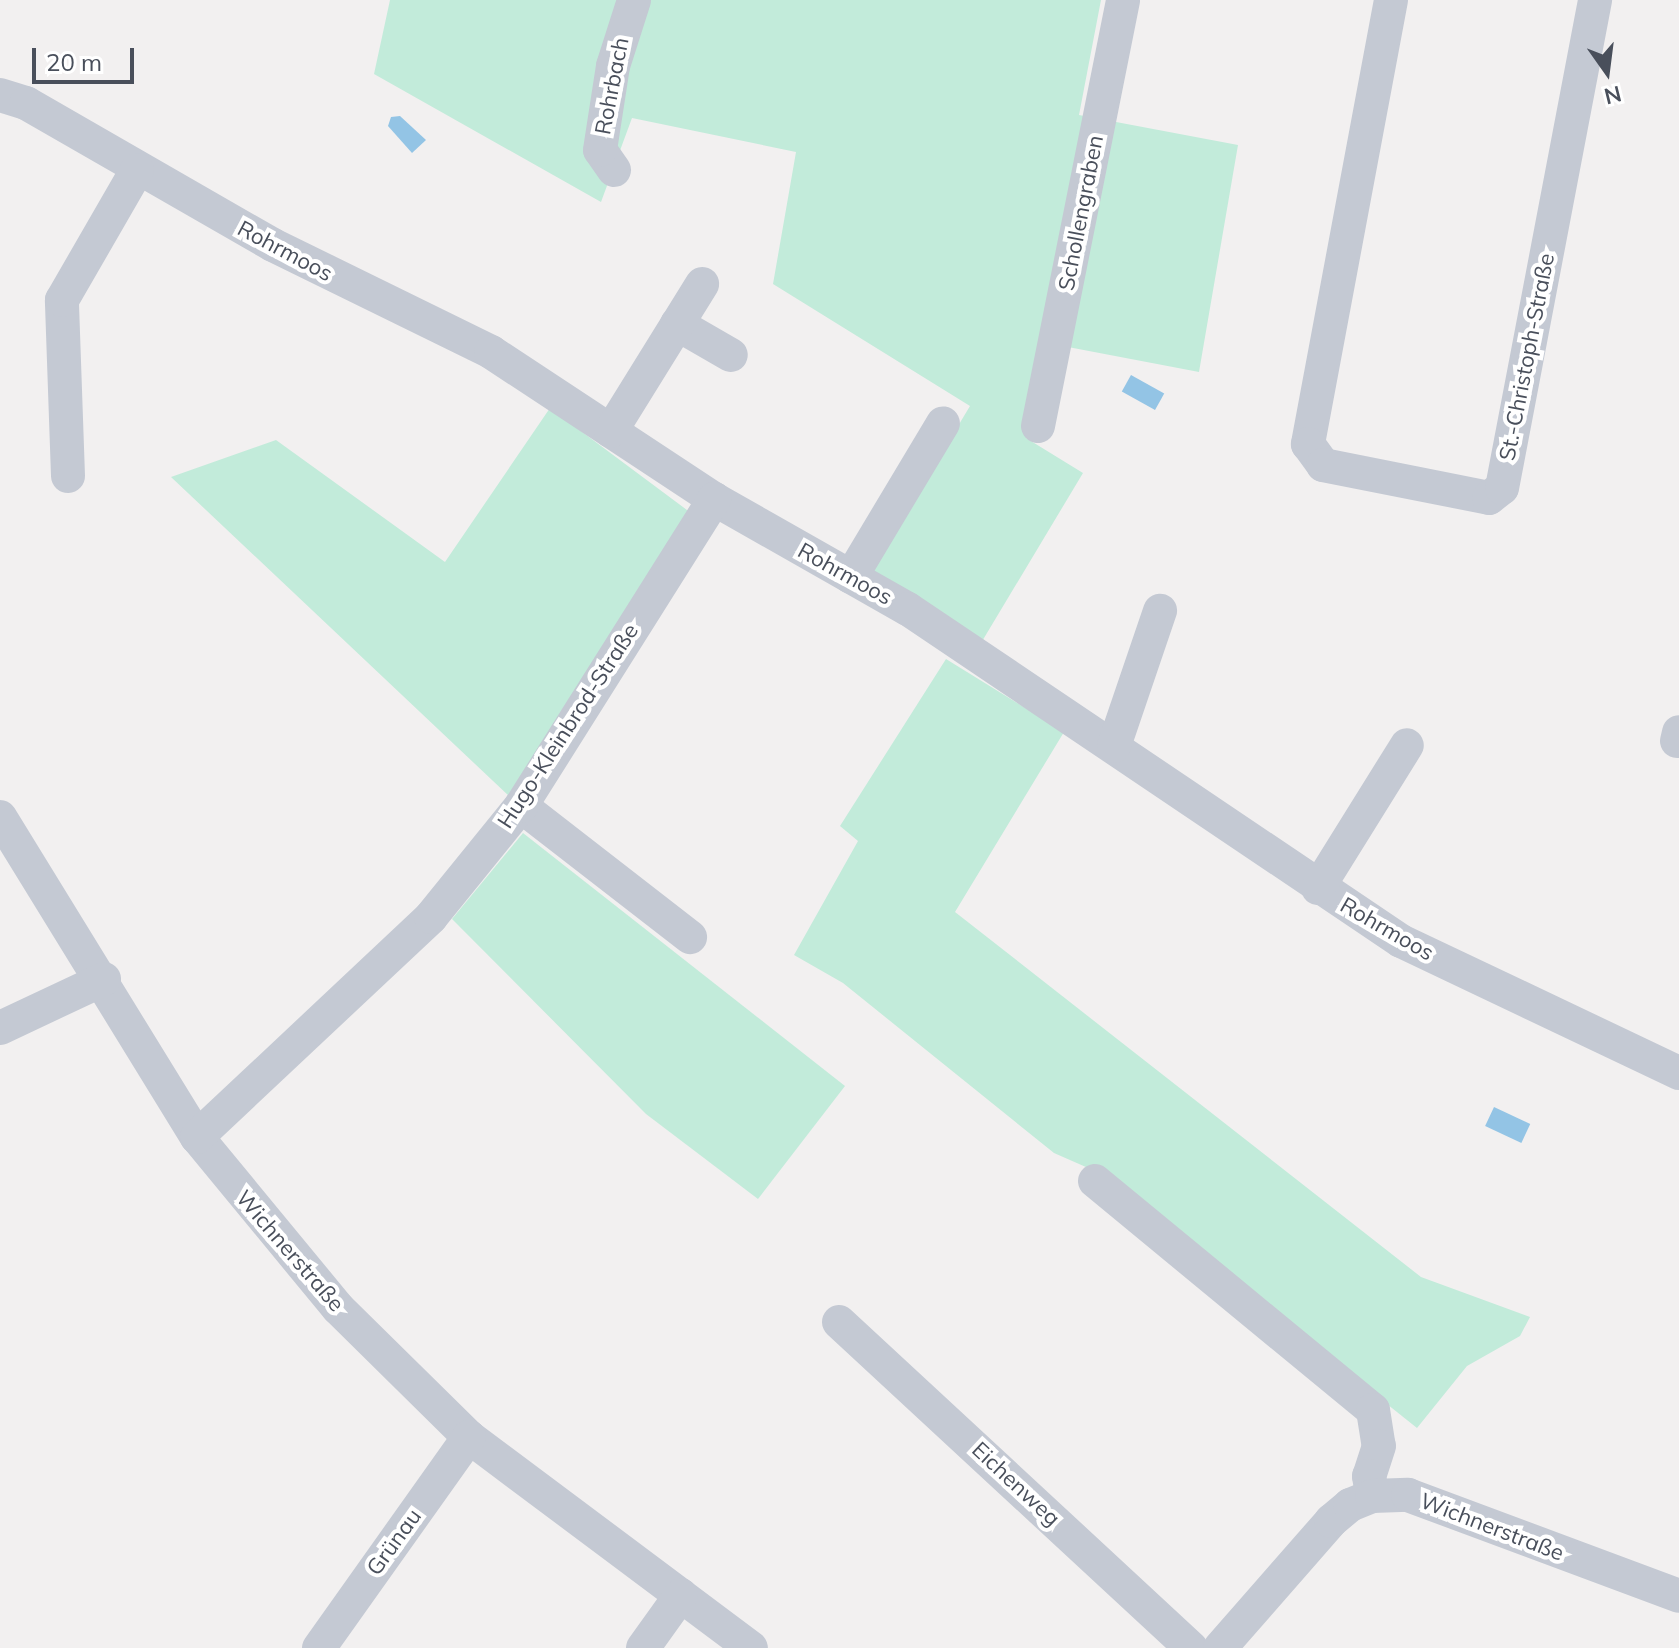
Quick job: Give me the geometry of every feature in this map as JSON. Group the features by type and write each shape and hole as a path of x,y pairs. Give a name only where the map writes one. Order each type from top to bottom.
{"street":[{"name":"Rohrbach","path":"614,170 600,150 613,66 634,0"},
{"name":"Schollengraben","path":"1038,426 1123,0"},
{"name":"St.-Christoph-Straße","path":"1391,0 1308,444 1323,465 1489,498 1502,488 1595,0"},
{"name":"Rohrmoos","path":"0,95 26,103 137,170 373,298 491,352 714,499 851,577 1114,746 1318,888 1401,941 1679,1073"},
{"path":"68,476 62,300 137,170"},
{"path":"611,431 702,284"},
{"path":"677,324 731,355"},
{"path":"851,577 943,423"},
{"name":"Hugo-Kleinbrod-Straße","path":"197,1137 431,917 521,806 714,499"},
{"path":"1114,746 1160,611"},
{"path":"1318,888 1407,745"},
{"path":"521,806 690,937"},
{"name":"Wichnerstraße","path":"0,817 104,979 197,1137 338,1308 469,1437 751,1648"},
{"path":"0,1028 104,979"},
{"path":"1095,1181 1373,1410 1379,1446 1369,1476 1372,1496 1350,1505 1331,1521 1220,1648"},
{"name":"Eichenweg","path":"839,1322 1191,1648"},
{"name":"Grünau","path":"319,1648 469,1437"},
{"name":"Wichnerstraße","path":"1372,1496 1408,1495 1679,1596"},
{"path":"643,1648 681,1595"}],"green space":[{"path":"390,0 1101,0 1079,115 1238,145 1199,372 1047,343 1026,438 1083,473 981,643 868,576 970,406 773,284 796,152 632,118 601,202 374,74"},
{"path":"550,408 691,513 510,797 171,477 276,440 445,562"},
{"path":"946,659 1064,732 955,912 1421,1277 1530,1317 1520,1336 1467,1366 1417,1428 1095,1171 1054,1153 843,983 794,955 858,841 840,826"},
{"path":"523,833 845,1086 758,1199 646,1114 452,919"}],"water":[{"path":"400,116 426,140 412,153 388,126 391,117"},
{"path":"1131,375 1164,393 1155,410 1122,392"},
{"path":"1494,1107 1530,1124 1521,1143 1485,1126"}]}
